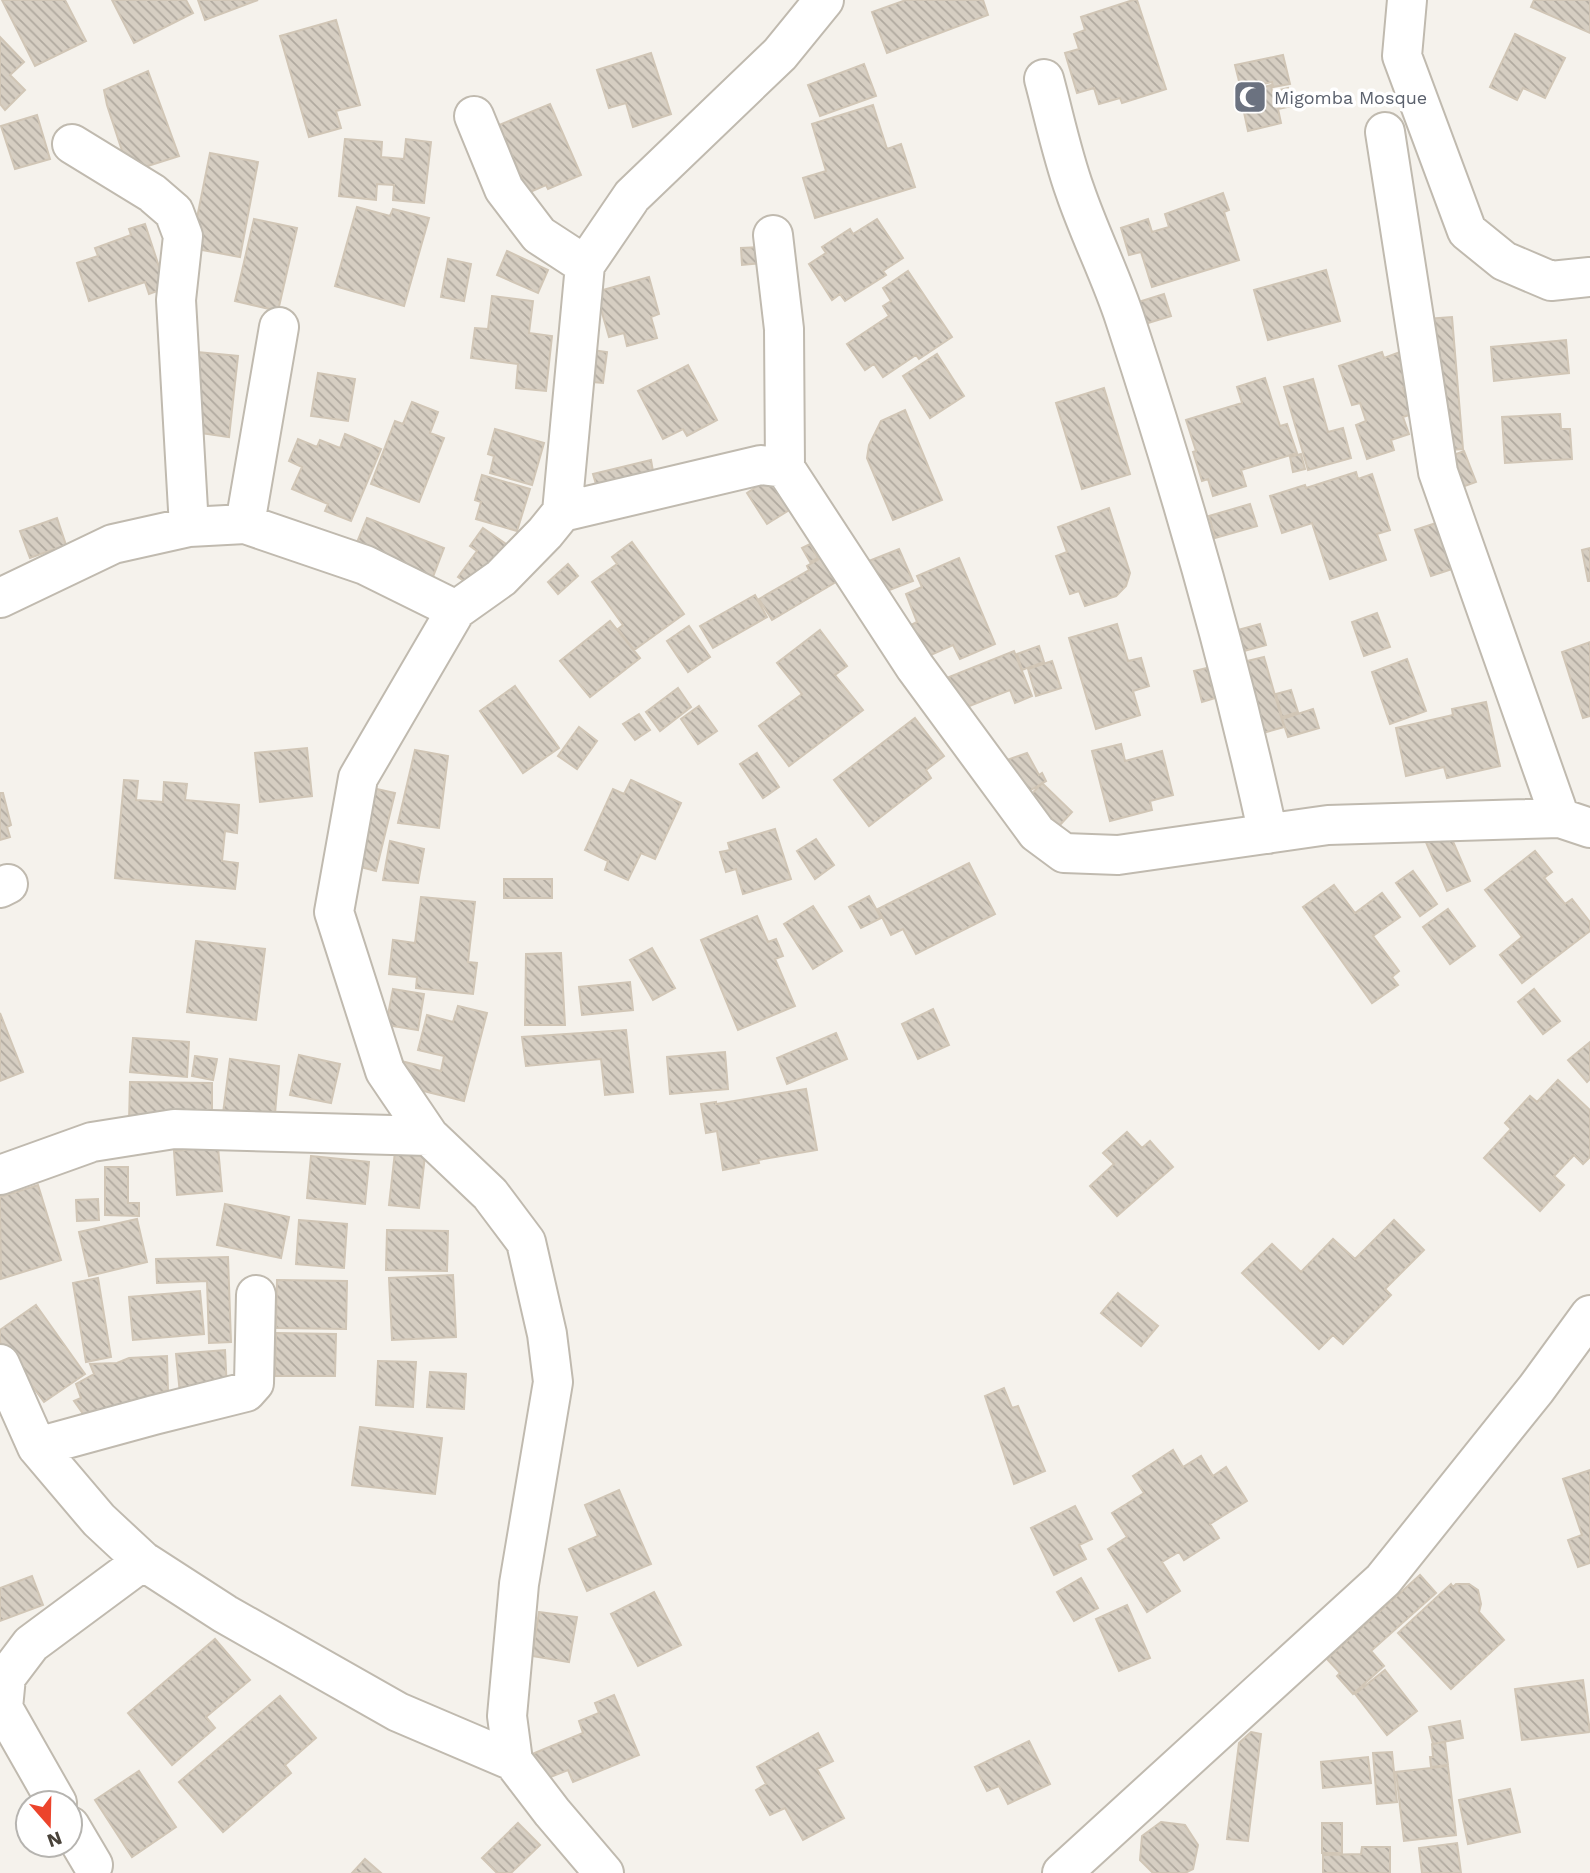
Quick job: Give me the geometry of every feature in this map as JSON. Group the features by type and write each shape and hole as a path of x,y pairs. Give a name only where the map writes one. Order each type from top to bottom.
{"street":[{"path":"513,1761 507,1716 519,1584 552,1382 547,1334 526,1242 489,1194 429,1136 385,1071 334,912 358,779 456,610 501,578 562,512 585,265 632,195 780,54 824,0"},
{"path":"1406,0 1402,56 1467,231 1504,261 1552,281 1590,277"},
{"path":"1044,79 1074,190 1124,315 1166,447 1228,662 1268,834"},
{"path":"474,116 504,189 539,235 585,265"},
{"path":"773,235 783,329 785,468 915,667 1038,833 1046,840 1064,853 1118,855 1328,825 1575,823 1438,472 1385,132"},
{"path":"72,144 152,193 174,212 183,236 176,300 189,527"},
{"path":"245,524 279,327"},
{"path":"562,512 761,466 785,468"},
{"path":"0,598 113,544 189,527 245,524 365,565 456,610"},
{"path":"0,1175 92,1142 174,1129 429,1136"},
{"path":"37,1447 246,1392 254,1383 256,1295"},
{"path":"1062,1873 1383,1580 1536,1389 1590,1315"},
{"path":"0,1364 37,1447 99,1520 143,1561 225,1614 398,1712 513,1761 604,1873"},
{"path":"49,1789 4,1708 6,1677 31,1644 143,1561"},
{"path":"84,1850 93,1865"}],"building":[{"path":"2,0 65,0 86,41 35,66"},
{"path":"112,0 186,0 193,13 134,43"},
{"path":"198,0 258,0 205,20"},
{"path":"906,0 983,0 988,15 887,53 872,12"},
{"path":"1137,0 1166,89 1122,103 1120,98 1099,104 1094,88 1077,93 1065,53 1079,49 1074,34 1085,30 1081,17"},
{"path":"1534,0 1590,0 1590,33 1531,7"},
{"path":"336,20 360,105 336,111 341,128 309,137 280,36"},
{"path":"1515,34 1565,58 1545,98 1523,88 1517,100 1490,87"},
{"path":"0,37 24,62 10,75 25,90 5,110 0,104"},
{"path":"651,53 671,114 633,127 626,103 609,108 597,70"},
{"path":"1283,55 1290,84 1273,87 1272,82 1241,89 1235,65"},
{"path":"864,64 876,96 820,116 808,85"},
{"path":"148,71 179,156 129,172 104,90"},
{"path":"1271,85 1272,92 1288,88 1292,106 1278,109 1281,123 1248,131 1242,103 1256,100 1254,90"},
{"path":"550,104 581,175 548,189 546,185 528,193 499,125"},
{"path":"873,105 887,149 901,144 915,187 815,218 803,178 826,171 812,124"},
{"path":"37,115 50,159 15,169 1,126"},
{"path":"345,139 382,142 381,157 404,159 406,139 431,142 424,203 393,200 394,185 377,184 376,200 339,196"},
{"path":"210,153 258,162 240,257 191,248"},
{"path":"1223,193 1229,210 1224,212 1239,260 1152,287 1141,252 1129,255 1121,228 1148,219 1152,232 1169,227 1165,214"},
{"path":"357,207 390,216 393,209 429,218 404,306 335,286"},
{"path":"254,219 297,228 278,311 235,301"},
{"path":"877,219 903,258 883,271 886,275 845,301 840,294 832,300 809,264 826,253 822,247 850,229 853,234"},
{"path":"145,224 166,288 149,294 145,282 89,301 77,263 98,256 95,248 131,235 129,229"},
{"path":"761,247 762,263 742,265 741,248"},
{"path":"507,251 548,270 538,293 497,275"},
{"path":"448,259 471,264 464,301 441,297"},
{"path":"1326,270 1340,321 1268,340 1254,290"},
{"path":"908,271 952,337 919,359 916,355 883,377 874,364 865,370 847,344 889,316 883,306 891,301 883,288"},
{"path":"649,277 659,314 651,317 657,338 627,346 624,333 609,337 596,292"},
{"path":"1164,294 1171,316 1135,327 1129,305"},
{"path":"492,296 533,301 529,333 552,336 546,391 516,388 518,364 471,358 475,328 488,329"},
{"path":"1452,317 1463,449 1437,451 1426,319"},
{"path":"1566,340 1569,373 1494,381 1491,347"},
{"path":"585,349 607,352 603,383 581,381"},
{"path":"197,352 238,356 229,437 200,433 202,414 189,412"},
{"path":"1382,352 1384,358 1400,352 1412,385 1403,388 1412,414 1403,417 1409,434 1391,440 1394,450 1367,459 1356,425 1366,421 1360,403 1352,405 1339,366"},
{"path":"937,354 964,396 930,418 903,376"},
{"path":"688,365 717,420 687,436 683,429 663,439 638,391"},
{"path":"318,373 355,379 348,421 311,416"},
{"path":"1265,378 1280,426 1287,424 1297,453 1241,470 1246,486 1213,496 1208,479 1202,481 1186,420 1242,403 1237,387"},
{"path":"1313,379 1328,432 1343,428 1351,458 1308,470 1284,387"},
{"path":"1104,388 1130,474 1082,489 1056,403"},
{"path":"412,402 438,412 430,433 444,438 419,502 371,484 395,421 403,424"},
{"path":"905,410 942,500 893,520 867,458 869,445 881,421"},
{"path":"1560,414 1561,429 1570,429 1572,459 1505,463 1502,417"},
{"path":"495,429 544,443 532,485 490,473 494,456 488,454"},
{"path":"345,434 381,449 351,521 325,511 328,504 292,489 302,467 289,461 298,439 317,447 320,440 340,448"},
{"path":"1464,451 1476,482 1451,491 1440,460"},
{"path":"1301,454 1305,469 1293,472 1290,457"},
{"path":"651,460 654,477 598,491 593,474"},
{"path":"1356,472 1358,479 1372,474 1390,530 1377,534 1386,560 1330,579 1312,523 1282,533 1270,496"},
{"path":"482,475 530,489 517,531 476,519 481,502 475,500"},
{"path":"771,477 791,509 767,524 747,493"},
{"path":"1250,504 1257,526 1215,538 1209,516"},
{"path":"1109,508 1130,573 1126,586 1116,596 1085,606 1079,591 1070,594 1056,556 1067,552 1058,527"},
{"path":"57,518 66,545 30,558 20,531"},
{"path":"367,518 444,548 431,582 353,552"},
{"path":"1439,522 1455,568 1431,576 1415,530"},
{"path":"483,528 509,546 477,590 458,577 477,551 470,546"},
{"path":"632,542 684,614 634,650 618,629 623,625 592,582 617,564 612,557"},
{"path":"810,544 818,558 810,562 802,548"},
{"path":"1590,548 1590,581 1588,581 1582,550"},
{"path":"899,549 913,581 874,596 861,564"},
{"path":"821,558 836,582 772,620 759,599 809,570 807,566"},
{"path":"959,558 995,644 960,659 953,645 922,659 909,626 917,622 906,594 922,587 917,576"},
{"path":"568,564 578,576 558,594 548,582"},
{"path":"755,595 767,617 713,648 700,626"},
{"path":"1377,613 1390,647 1364,656 1352,622"},
{"path":"610,621 640,658 590,697 560,661"},
{"path":"1117,624 1128,661 1141,658 1149,686 1133,691 1140,715 1096,729 1069,638"},
{"path":"1260,624 1266,645 1233,654 1227,633"},
{"path":"689,626 710,657 688,672 667,641"},
{"path":"820,630 847,666 835,675 863,710 789,766 759,726 802,694 777,663"},
{"path":"1590,642 1590,716 1583,718 1562,652"},
{"path":"1039,646 1044,662 1022,670 1017,654"},
{"path":"1014,651 1032,696 1015,703 1010,690 962,709 949,677"},
{"path":"1264,657 1284,727 1263,733 1243,662"},
{"path":"1407,659 1426,711 1390,724 1372,672"},
{"path":"1052,661 1061,688 1036,696 1028,669"},
{"path":"1207,668 1215,698 1202,702 1194,671"},
{"path":"515,686 559,748 523,773 480,711"},
{"path":"678,688 691,707 660,731 646,712"},
{"path":"1291,690 1298,712 1282,717 1276,694"},
{"path":"1486,702 1500,766 1447,778 1444,767 1406,776 1396,728 1453,715 1452,709"},
{"path":"699,706 717,731 698,744 681,719"},
{"path":"1313,709 1319,728 1288,737 1282,719"},
{"path":"639,714 650,730 635,740 623,724"},
{"path":"915,718 944,756 926,770 931,778 869,826 834,780"},
{"path":"579,727 597,741 577,769 558,756"},
{"path":"1121,744 1125,761 1162,751 1173,795 1150,801 1152,810 1110,821 1092,751"},
{"path":"307,748 312,796 260,802 255,753"},
{"path":"415,750 448,756 439,828 398,823"},
{"path":"757,753 779,787 763,798 740,764"},
{"path":"1027,753 1039,775 1042,773 1046,781 1019,797 993,765"},
{"path":"124,780 138,781 136,800 163,802 164,782 187,784 185,800 239,805 237,833 225,831 222,861 238,863 235,889 115,878"},
{"path":"631,780 681,803 655,859 641,853 628,880 605,870 608,861 585,850 613,789 624,794"},
{"path":"1042,783 1072,812 1059,826 1024,802"},
{"path":"363,786 395,793 376,871 345,863"},
{"path":"0,793 3,793 11,825 7,827 10,837 0,840"},
{"path":"775,829 791,879 743,894 736,869 726,872 720,852 730,850 728,843"},
{"path":"1448,830 1470,881 1447,891 1425,840"},
{"path":"816,839 834,865 815,879 797,851"},
{"path":"390,841 424,849 418,883 383,880"},
{"path":"1535,851 1552,872 1544,878 1565,904 1572,899 1590,922 1590,931 1522,983 1500,955 1522,937 1485,890"},
{"path":"969,863 995,914 916,954 903,929 891,935 878,909"},
{"path":"1413,871 1437,904 1420,916 1396,883"},
{"path":"504,879 552,879 552,898 504,898"},
{"path":"1334,885 1355,913 1382,893 1400,917 1373,936 1399,971 1392,977 1398,985 1372,1003 1303,907"},
{"path":"869,896 881,918 861,928 849,907"},
{"path":"421,897 475,902 468,962 477,963 473,994 416,988 417,977 389,974 393,940 415,943"},
{"path":"813,906 842,951 813,969 784,924"},
{"path":"1448,909 1475,946 1450,964 1423,927"},
{"path":"757,916 768,942 776,939 783,956 775,959 795,1006 738,1030 701,940"},
{"path":"196,941 265,949 256,1020 187,1012"},
{"path":"652,948 675,988 653,1000 630,960"},
{"path":"561,953 565,1025 525,1025 526,954"},
{"path":"630,982 633,1010 582,1015 579,987"},
{"path":"393,989 424,994 418,1030 386,1025"},
{"path":"1534,989 1560,1021 1543,1034 1518,1002"},
{"path":"458,1006 487,1013 464,1101 395,1084 401,1061 441,1071 444,1056 418,1050 427,1015 453,1022"},
{"path":"933,1009 949,1045 918,1059 902,1024"},
{"path":"0,1013 23,1072 0,1081"},
{"path":"626,1030 633,1092 605,1095 601,1059 526,1066 522,1037"},
{"path":"836,1033 847,1059 787,1084 777,1058"},
{"path":"133,1038 189,1042 187,1077 130,1072"},
{"path":"1590,1042 1590,1079 1587,1082 1568,1060"},
{"path":"725,1052 728,1089 670,1094 667,1057"},
{"path":"299,1055 340,1064 331,1103 290,1095"},
{"path":"195,1056 217,1059 213,1080 192,1076"},
{"path":"230,1059 279,1066 274,1126 222,1121"},
{"path":"1558,1080 1590,1110 1590,1157 1583,1164 1574,1155 1554,1176 1564,1185 1540,1211 1484,1158 1511,1129 1505,1123 1530,1096 1537,1102"},
{"path":"130,1082 212,1083 212,1122 129,1121"},
{"path":"806,1089 817,1150 758,1160 759,1163 723,1170 717,1131 706,1133 701,1104 716,1104"},
{"path":"1127,1132 1142,1148 1150,1141 1173,1167 1117,1216 1090,1186 1114,1164 1103,1153"},
{"path":"396,1143 426,1147 419,1208 389,1205"},
{"path":"218,1147 222,1191 177,1195 174,1151"},
{"path":"311,1156 369,1162 365,1204 307,1198"},
{"path":"105,1167 128,1167 128,1203 139,1203 139,1216 105,1215"},
{"path":"38,1185 61,1260 1,1279 0,1197"},
{"path":"98,1199 99,1220 77,1221 76,1200"},
{"path":"225,1204 289,1217 281,1258 217,1245"},
{"path":"137,1219 147,1262 89,1276 79,1232"},
{"path":"299,1220 347,1224 344,1268 296,1264"},
{"path":"1394,1220 1424,1250 1385,1289 1391,1295 1343,1344 1333,1335 1319,1349 1242,1273 1272,1244 1301,1272 1333,1239 1355,1259"},
{"path":"387,1230 448,1231 447,1271 386,1270"},
{"path":"228,1257 231,1342 209,1343 207,1281 157,1283 156,1259"},
{"path":"453,1275 456,1337 392,1340 389,1278"},
{"path":"98,1278 111,1357 86,1362 73,1283"},
{"path":"277,1280 347,1281 346,1329 276,1328"},
{"path":"200,1291 204,1334 133,1340 129,1297"},
{"path":"1118,1293 1158,1326 1141,1346 1101,1313"},
{"path":"36,1305 85,1374 44,1402 0,1342 0,1330"},
{"path":"276,1333 336,1334 335,1376 275,1376"},
{"path":"225,1350 227,1390 180,1394 176,1354"},
{"path":"167,1356 168,1390 86,1418 74,1401 81,1398 76,1384 94,1374 90,1364"},
{"path":"378,1361 416,1362 413,1407 376,1405"},
{"path":"430,1372 466,1374 464,1409 427,1407"},
{"path":"1004,1388 1012,1408 1018,1406 1045,1471 1014,1484 985,1396"},
{"path":"360,1427 442,1438 435,1494 352,1485"},
{"path":"1173,1450 1183,1467 1201,1456 1213,1476 1226,1467 1247,1501 1210,1524 1219,1538 1184,1560 1179,1552 1162,1562 1180,1591 1147,1612 1108,1549 1127,1537 1112,1513 1144,1493 1133,1476"},
{"path":"1590,1470 1590,1563 1578,1567 1568,1540 1582,1535 1563,1479"},
{"path":"619,1490 651,1564 587,1591 569,1549 598,1536 585,1505"},
{"path":"1075,1506 1092,1539 1079,1545 1086,1559 1054,1575 1031,1528"},
{"path":"1420,1575 1436,1593 1371,1651 1384,1666 1353,1694 1337,1676 1340,1673 1327,1659"},
{"path":"32,1576 43,1605 0,1621 0,1588"},
{"path":"1081,1578 1098,1608 1074,1621 1057,1592"},
{"path":"1451,1584 1453,1587 1456,1584 1469,1584 1478,1590 1481,1604 1479,1612 1504,1640 1451,1689 1398,1633"},
{"path":"654,1592 681,1645 638,1666 611,1614"},
{"path":"1127,1605 1150,1658 1119,1671 1096,1619"},
{"path":"539,1612 577,1617 569,1662 532,1656"},
{"path":"215,1639 250,1680 206,1717 215,1728 172,1765 128,1713"},
{"path":"1385,1670 1417,1711 1387,1735 1355,1694"},
{"path":"1583,1680 1590,1732 1522,1740 1515,1689"},
{"path":"614,1695 639,1755 573,1782 568,1770 543,1780 532,1754 583,1733 579,1721 599,1713 595,1703"},
{"path":"280,1696 316,1738 285,1765 291,1773 223,1832 179,1782"},
{"path":"1460,1721 1463,1738 1433,1744 1429,1727"},
{"path":"1251,1732 1261,1734 1248,1841 1227,1839 1239,1743"},
{"path":"818,1733 833,1761 817,1769 844,1818 803,1840 785,1808 770,1815 756,1790 766,1784 757,1767"},
{"path":"1029,1741 1050,1784 1008,1804 999,1786 987,1791 975,1767"},
{"path":"1445,1742 1448,1765 1431,1767 1432,1744"},
{"path":"1392,1752 1397,1802 1377,1804 1373,1753"},
{"path":"1368,1757 1371,1783 1323,1788 1321,1762"},
{"path":"1448,1766 1456,1835 1404,1841 1396,1772"},
{"path":"139,1771 176,1827 132,1857 95,1800"},
{"path":"1510,1789 1520,1832 1468,1844 1459,1800"},
{"path":"1161,1822 1185,1825 1198,1845 1193,1869 1185,1873 1153,1873 1140,1860 1142,1836"},
{"path":"518,1823 540,1845 511,1873 497,1873 482,1858"},
{"path":"1322,1823 1342,1823 1342,1853 1322,1853"},
{"path":"1457,1843 1461,1873 1422,1873 1419,1848"},
{"path":"1362,1847 1390,1847 1390,1873 1323,1873 1323,1855 1361,1854"},
{"path":"365,1859 381,1873 352,1873"}],"place":[{"name":"Migomba Mosque","path":"1250,97"}]}
